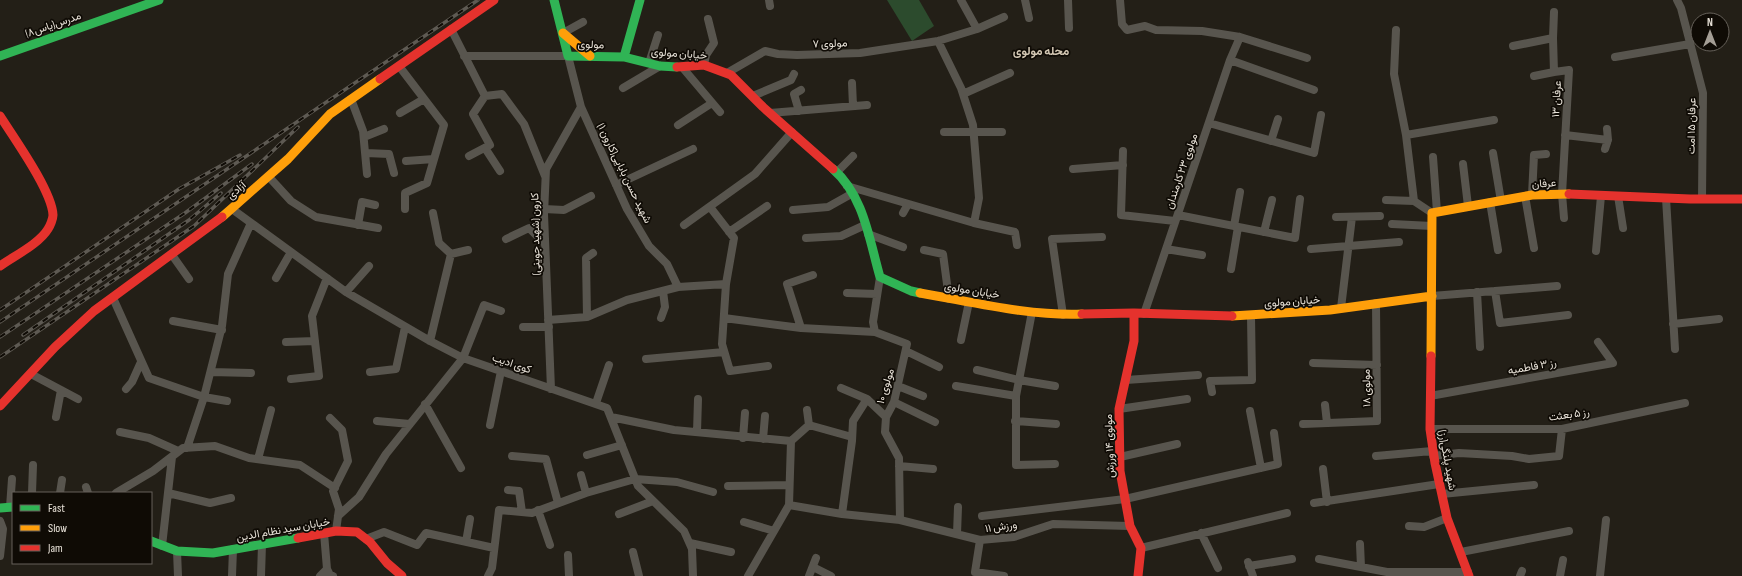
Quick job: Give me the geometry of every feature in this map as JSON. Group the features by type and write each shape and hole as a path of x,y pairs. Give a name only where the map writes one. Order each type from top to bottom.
{"street":[{"path":"0,51 147,0"},
{"name":"مدرس(یاس۸)","path":"0,56 159,0"},
{"name":"آزادی","path":"0,406 55,347 94,311 172,256 232,209 268,177 330,114 494,0"},
{"name":"مولوی","path":"554,0 568,56 624,58"},
{"path":"624,58 640,0"},
{"path":"961,0 977,29"},
{"path":"1025,0 1028,18"},
{"path":"1068,0 1069,28"},
{"path":"1120,0 1122,24 1128,30 1145,26 1156,30 1202,31 1240,37 1307,58"},
{"name":"عرفان ۱۵ امت","path":"1677,0 1690,44"},
{"name":"عرفان ۱۳","path":"1554,12 1554,72 1569,70 1562,194 1564,218"},
{"name":"مولوی ۷","path":"727,73 766,51 778,54 797,55 860,53 938,41 977,29 1004,17"},
{"path":"704,65 706,55 714,43 708,19"},
{"path":"582,22 563,33 590,56"},
{"path":"451,29 485,96"},
{"path":"1396,30 1394,74 1406,135 1414,201"},
{"path":"649,63 658,35"},
{"name":"مولوی ۲۳ کارمندان","path":"1144,314 1230,60 1240,37"},
{"path":"1513,46 1553,38"},
{"path":"938,41 963,94 974,132 979,198 974,223"},
{"path":"1615,57 1690,44"},
{"name":"عرفان ۱۵ امت","path":"1692,52 1703,93 1702,199"},
{"path":"464,56 568,56 581,107"},
{"name":"خیابان مولوی","path":"624,58 660,66 682,67 704,65 732,75 770,113 837,172 859,203 880,277 911,291 949,299 1032,312 1063,315 1134,313 1223,317 1341,308 1432,296"},
{"path":"1230,60 1314,90"},
{"path":"399,66 444,125 427,183 405,193 405,209"},
{"path":"623,88 660,66"},
{"path":"682,67 720,112"},
{"path":"1534,76 1554,72"},
{"path":"963,94 1010,73"},
{"path":"753,96 791,80 794,74"},
{"path":"852,83 853,106"},
{"path":"799,111 794,94 801,90"},
{"path":"469,156 490,145 472,114 485,96 502,94 524,124 546,176"},
{"path":"400,113 424,98"},
{"path":"351,99 364,137 367,174"},
{"path":"678,125 712,103"},
{"path":"770,113 867,105"},
{"name":"کارون (شهید جوینی)","path":"551,389 544,209 546,169 581,107"},
{"name":"شهید حسن بابایی(کارون ۱)","path":"581,107 627,209 649,246 667,264 678,287"},
{"path":"1209,123 1314,153 1321,115"},
{"path":"0,116 44,187 51,204 53,216 49,228 42,237 26,246 0,266"},
{"path":"1271,141 1278,119"},
{"path":"1406,135 1494,120"},
{"path":"1605,149 1608,140 1606,129"},
{"path":"364,137 384,130"},
{"path":"684,224 755,174 792,132"},
{"path":"944,132 1002,132"},
{"path":"1565,135 1608,140"},
{"path":"485,148 500,171"},
{"path":"616,186 693,149"},
{"path":"1123,151 1121,215 1177,218 1236,226 1295,238 1300,199"},
{"path":"366,153 389,154 394,173"},
{"path":"1493,153 1501,201"},
{"path":"1534,248 1529,196 1534,155 1546,154"},
{"path":"837,172 853,156"},
{"path":"1433,157 1434,212 1432,226 1432,296 1557,286"},
{"path":"406,161 434,159"},
{"path":"1463,164 1468,206"},
{"path":"1073,169 1123,165"},
{"path":"268,177 291,201 316,217 378,228"},
{"path":"793,210 828,207 850,190 908,204 974,223 1015,232 1017,245"},
{"path":"1231,269 1240,192"},
{"name":"عرفان","path":"1434,212 1529,196 1562,194 1702,199 1741,197"},
{"path":"544,209 564,210 591,196"},
{"path":"1596,251 1601,196"},
{"path":"1618,196 1623,228"},
{"path":"1666,198 1675,349"},
{"path":"1264,232 1272,200"},
{"path":"1386,200 1414,201 1434,212"},
{"path":"358,225 362,202 375,205"},
{"path":"1490,202 1498,250"},
{"path":"903,213 908,204"},
{"path":"729,232 767,206"},
{"path":"710,207 734,238 726,284 722,344 730,371 768,366"},
{"name":"کوی ادیب","path":"232,209 346,292 405,327 462,358 607,408 638,486 684,531 692,549 693,576"},
{"path":"433,213 439,243 452,254"},
{"path":"1336,217 1380,216"},
{"path":"1341,308 1352,217"},
{"path":"187,448 204,397 222,330 228,274 251,223"},
{"path":"1392,224 1432,226"},
{"path":"506,239 529,228 545,244"},
{"path":"806,238 841,236 866,229 903,247"},
{"path":"1063,315 1052,239 1102,237"},
{"path":"1310,249 1399,242"},
{"path":"1166,249 1202,255"},
{"path":"452,254 468,250"},
{"path":"924,250 943,254 949,299"},
{"path":"276,278 291,252"},
{"path":"587,317 586,258 593,253"},
{"path":"430,341 452,254"},
{"path":"172,256 189,279"},
{"path":"346,292 369,266"},
{"path":"800,328 788,284 813,275"},
{"path":"875,332 873,322 880,277"},
{"path":"291,379 319,376 312,316 327,278"},
{"path":"523,327 587,317 627,300 678,287 726,284"},
{"path":"661,318 665,307 663,291"},
{"path":"1495,291 1500,323 1568,315"},
{"path":"1477,292 1480,347"},
{"path":"847,293 877,294"},
{"name":"شهید پلنگی(رز)","path":"1432,296 1430,429 1433,454 1447,518 1468,574"},
{"path":"113,298 149,378 204,397 227,401"},
{"path":"962,340 969,302"},
{"name":"مولوی ۱۸","path":"1303,424 1377,421 1376,303"},
{"path":"338,516 359,497 386,454 462,358 484,305 501,311"},
{"path":"1032,312 1016,396 1016,465 1055,464"},
{"name":"مولوی ۱۴ ورزش","path":"1134,313 1134,341 1119,409 1120,471 1130,526 1141,548"},
{"path":"1212,392 1210,381 1252,380 1251,316"},
{"path":"724,318 800,328 875,332 907,344 906,351 939,367"},
{"path":"1674,324 1719,319"},
{"path":"173,321 222,330"},
{"path":"370,372 396,370 405,327"},
{"path":"286,342 315,341"},
{"name":"رز ۳ فاطمیه","path":"1430,396 1613,363 1598,342"},
{"name":"مولوی ۱۰","path":"900,520 899,458 885,432 886,417 894,402 906,351"},
{"path":"646,359 724,352"},
{"path":"126,389 132,382 141,362"},
{"path":"1313,363 1377,365"},
{"path":"596,403 609,365"},
{"path":"977,370 1019,380 1055,386"},
{"path":"490,425 501,371"},
{"path":"211,372 252,373"},
{"path":"31,374 78,399"},
{"path":"1126,380 1198,375"},
{"path":"898,386 923,396"},
{"path":"956,386 1016,396"},
{"path":"841,388 866,399 886,417"},
{"path":"56,417 61,390"},
{"path":"697,432 698,399"},
{"path":"842,514 853,421 866,399"},
{"path":"1119,409 1187,399"},
{"path":"894,402 935,422"},
{"name":"رز ۵ بعثت","path":"1430,429 1562,429 1685,403"},
{"path":"425,404 461,468"},
{"path":"1325,405 1327,423"},
{"path":"258,459 271,410"},
{"path":"807,410 809,425"},
{"path":"1250,411 1260,468"},
{"path":"744,438 745,413"},
{"path":"763,439 765,416"},
{"path":"611,417 674,430 744,438 791,441 809,425"},
{"path":"330,418 342,430 348,461 333,491 339,509 336,531"},
{"path":"377,421 410,424"},
{"path":"1015,421 1056,424"},
{"path":"809,425 852,438"},
{"path":"1376,456 1459,453 1512,456 1529,459 1560,456 1562,429"},
{"path":"120,432 148,438 175,454"},
{"path":"982,516 1125,499 1278,464 1274,433"},
{"path":"748,576 789,505 791,441"},
{"path":"1120,457 1177,444"},
{"path":"587,455 622,445"},
{"path":"118,492 153,471 183,448 215,446 249,458 300,465 335,488"},
{"path":"162,546 168,493 175,454"},
{"path":"512,456 546,459 558,503"},
{"path":"32,492 33,465"},
{"path":"899,466 933,469"},
{"path":"1323,469 1327,502"},
{"path":"581,476 586,493"},
{"path":"488,576 492,568 499,510 532,513 586,493 635,478 677,482 713,492"},
{"path":"0,508 12,507 12,479"},
{"path":"60,492 62,480"},
{"path":"1314,503 1439,484"},
{"path":"728,486 789,485"},
{"path":"1442,494 1534,485"},
{"path":"508,490 519,491 522,512"},
{"path":"168,493 210,502 231,498"},
{"path":"620,514 653,501"},
{"name":"ورزش ۱۱","path":"789,505 842,514 900,520 980,540 1014,537 1053,524 1130,526"},
{"path":"957,534 958,507"},
{"path":"538,510 550,545"},
{"path":"1138,576 1141,548 1287,513"},
{"path":"1409,526 1424,527 1447,518"},
{"path":"466,542 470,519"},
{"path":"1600,576 1606,520"},
{"path":"0,521 3,529 0,556"},
{"path":"744,522 774,531"},
{"name":"خیابان سید نظام الدین","path":"152,541 177,550 213,553 336,531 357,532 366,539 387,563 402,576"},
{"path":"1461,552 1569,531"},
{"path":"366,539 384,532 417,545 426,534 494,548"},
{"path":"324,533 327,569 330,575 333,576"},
{"path":"1201,533 1218,568"},
{"path":"980,540 975,572 1004,576"},
{"path":"690,543 731,552"},
{"path":"260,576 262,544"},
{"path":"1360,544 1361,567"},
{"path":"232,576 233,549"},
{"path":"177,550 178,576"},
{"path":"633,552 638,576 647,576"},
{"path":"568,555 569,576"},
{"path":"809,576 816,558"},
{"path":"1253,576 1249,563 1292,559"},
{"path":"1319,559 1388,572 1468,574"},
{"path":"1560,576 1563,560"},
{"path":"813,567 831,576"},
{"path":"320,576 327,569"}],"green space":[{"path":"887,0 919,0 934,26 912,41"}],"railway":[{"path":"0,322 478,0"},
{"path":"0,357 194,226 298,127"},
{"path":"0,310 179,189 240,155"},
{"path":"0,337 185,213 252,164"},
{"path":"23,335 189,220 221,193"}],"traffic: fast":[{"path":"0,56 159,0"},
{"path":"554,0 568,56 624,57 660,66 677,67"},
{"path":"624,57 640,0"},
{"path":"833,169 852,192 859,205 880,277 911,291 920,293"},
{"path":"0,508 12,507"},
{"path":"152,541 177,551 213,553 298,538"}],"traffic: slow":[{"path":"563,33 590,56"},
{"path":"222,217 288,159 330,114 380,79"},
{"path":"1431,356 1432,213 1532,195 1569,194"},
{"path":"920,293 1021,311 1082,314"},
{"path":"1232,316 1330,310 1432,296"}],"traffic: jam":[{"path":"380,79 494,0"},
{"path":"677,67 704,65 731,75 763,107 833,169"},
{"path":"0,116 23,151 46,192 53,215 49,228 39,240 0,266"},
{"path":"1569,194 1690,199 1742,199"},
{"path":"0,406 55,347 94,311 222,217"},
{"path":"1082,314 1134,313 1232,316"},
{"path":"1134,313 1134,341 1119,409 1120,471 1130,526 1141,548 1138,576"},
{"path":"1431,356 1430,429 1435,463 1447,518 1469,576"},
{"path":"298,538 336,531 357,532 370,542 387,563 402,576"}],"district":[{"name":"محله مولوی","path":"1041,51"}]}
